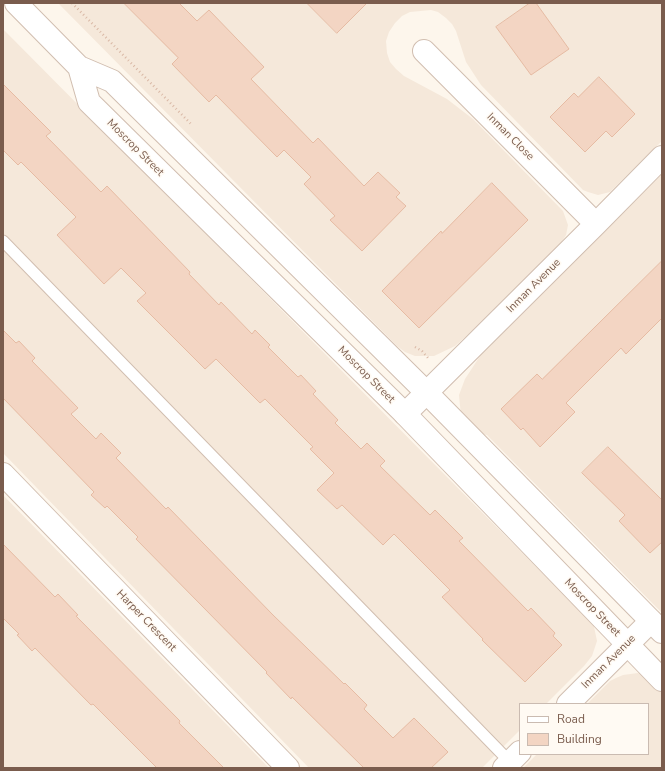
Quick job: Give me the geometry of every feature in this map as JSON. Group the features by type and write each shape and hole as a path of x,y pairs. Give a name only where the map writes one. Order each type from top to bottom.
{"street":[{"name":"Moscrop Street","path":"16,3 79,67 112,81 427,393 657,626"},
{"name":"Inman Close","path":"424,51 596,224"},
{"name":"Moscrop Street","path":"79,67 89,102 405,414 662,680"},
{"name":"Inman Avenue","path":"405,414 662,157"},
{"name":"Harper Crescent","path":"3,474 288,768"},
{"name":"Inman Avenue","path":"569,703 627,644 657,626"}],"lane":[{"path":"3,241 511,760"}],"shaded area":[{"path":"58,3 662,3 662,141 610,192 598,195 583,190 481,85 466,62 456,31 446,18 438,12 431,10 410,12 402,16 389,32 386,41 387,53 390,62 404,76 447,99 473,119 563,211 568,225 566,235 561,243 490,315 455,346 434,356 415,356 405,352 397,346"},
{"path":"3,29 567,598 593,622 597,641 592,656 584,666 547,703 519,703 519,731 482,768 309,768 3,453"},
{"path":"662,174 662,613 487,435 476,433 461,416 459,395 465,379 480,356"},
{"path":"3,495 269,768 3,768"},
{"path":"638,673 646,675 662,686 662,768 523,768 536,755 649,755 649,703 588,703 610,681 623,675"}],"building":[{"path":"124,3 179,3 197,21 209,10 264,67 251,79 313,143 318,138 364,186 378,172 400,193 396,197 406,206 362,251 330,220 335,216 304,184 311,177 284,150 277,157 216,95 209,102 172,64 178,58"},
{"path":"307,3 367,3 337,33"},
{"path":"530,3 536,3 569,49 531,75 496,27"},
{"path":"599,77 635,114 612,137 606,131 585,152 550,117 574,93 578,97"},
{"path":"3,84 51,132 46,136 101,192 107,186 190,272 189,274 219,305 221,302 252,334 255,330 270,345 268,347 298,377 301,375 316,391 313,394 338,420 335,423 361,449 367,443 385,461 380,466 430,515 435,510 463,538 459,541 528,611 531,608 555,633 553,636 562,645 525,682 482,640 483,639 442,597 450,590 394,534 383,545 342,505 337,509 317,490 334,473 310,449 313,447 265,399 260,403 216,359 205,369 137,301 146,293 121,268 104,284 57,235 76,217 21,162 18,165 3,150"},
{"path":"492,183 528,220 419,328 382,291 441,231 442,233"},
{"path":"662,261 662,318 626,354 621,348 566,403 575,412 540,447 523,428 521,430 501,409 537,374 542,379"},
{"path":"3,330 16,343 19,341 35,358 32,361 78,408 71,414 96,439 101,433 121,453 116,458 166,509 168,507 273,615 367,705 364,709 393,738 414,718 448,752 431,768 364,768 292,697 291,699 266,673 267,672 136,539 138,537 107,506 105,508 91,495 94,492 3,398"},
{"path":"608,447 662,500 662,542 650,553 619,521 625,515 582,473"},
{"path":"3,544 55,597 58,594 78,615 76,616 180,721 179,723 224,768 157,768 93,704 91,705 35,648 32,651 17,635 19,634 3,618"}]}
